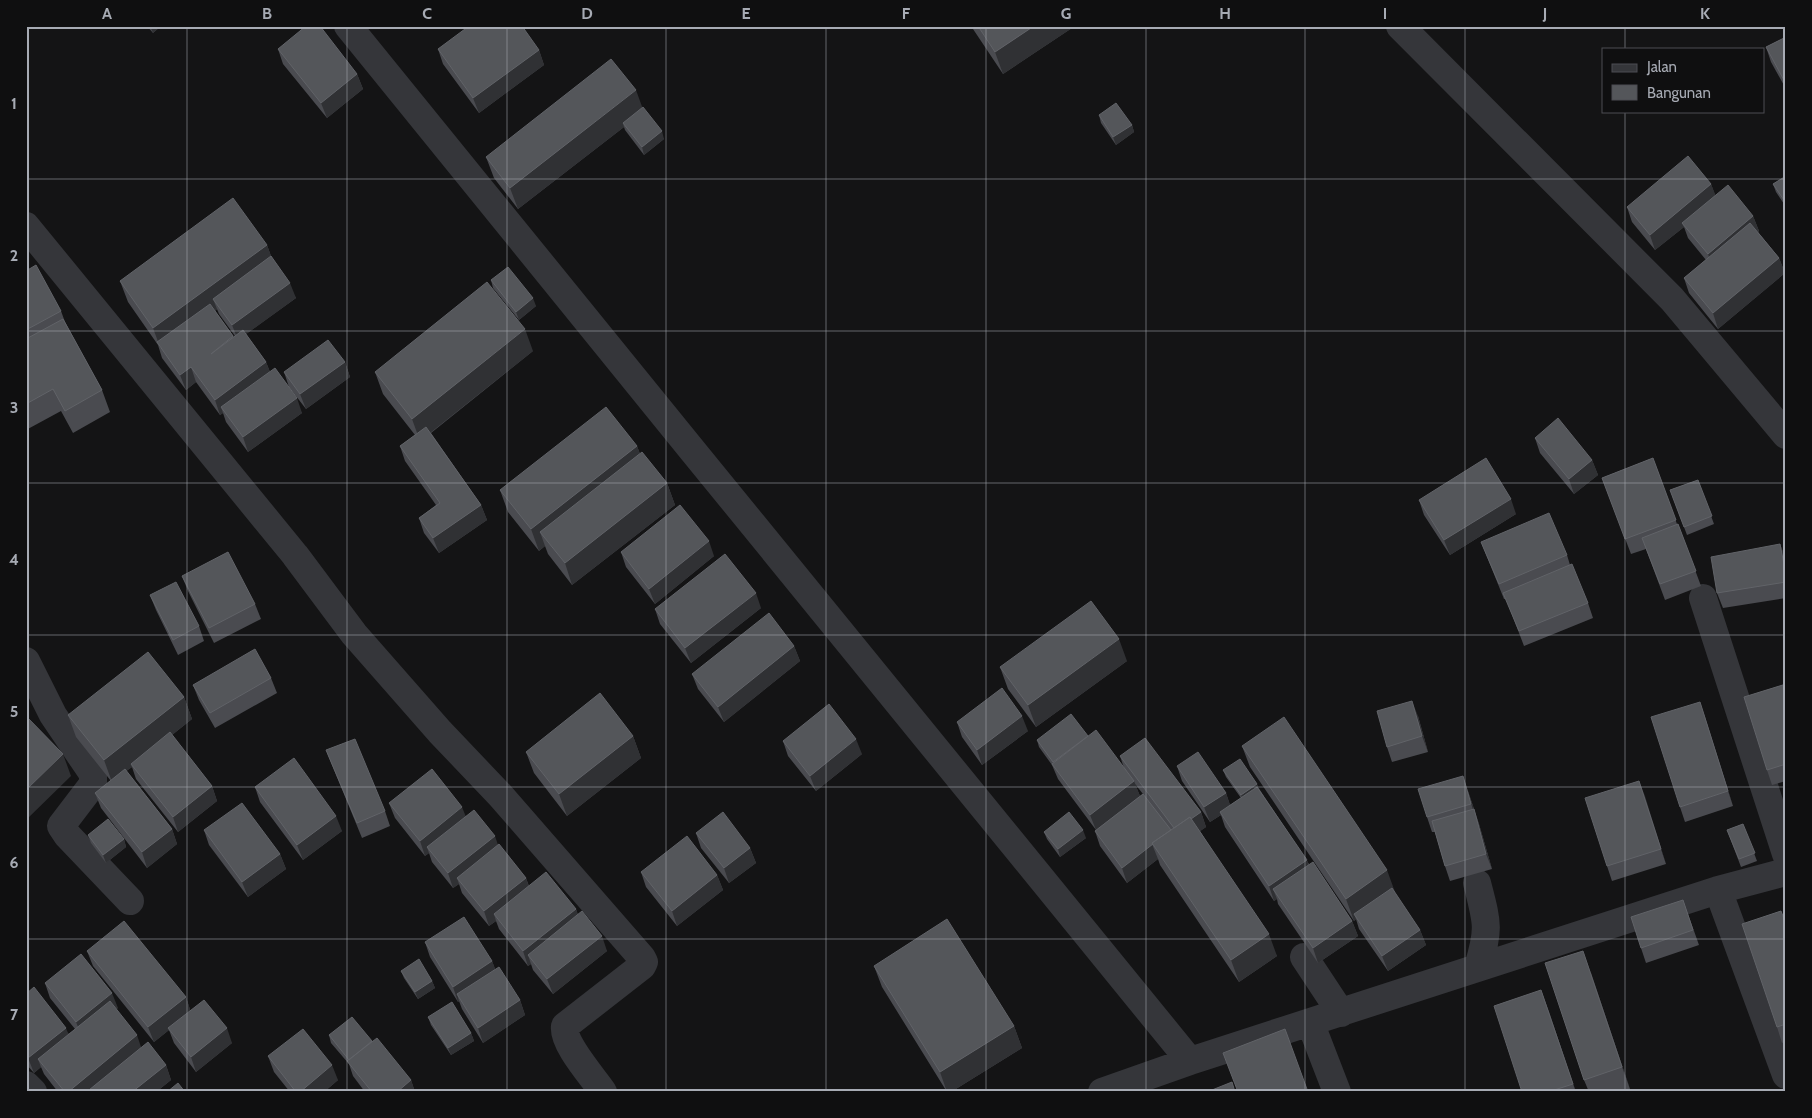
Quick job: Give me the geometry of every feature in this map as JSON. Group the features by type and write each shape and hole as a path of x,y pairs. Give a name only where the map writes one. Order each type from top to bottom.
{"street":[{"path":"348,26 677,429 900,709 1190,1061"},
{"path":"1400,26 1672,299 1786,435"},
{"path":"26,226 295,555 354,634 500,795 642,958 644,962 642,966 565,1026 564,1032 570,1045 603,1092"},
{"path":"1703,598 1786,854"},
{"path":"26,661 53,715 93,774 93,784 62,824 63,830 130,901"},
{"path":"1102,1092 1190,1061 1478,967 1718,890 1786,872"},
{"path":"1477,883 1487,923 1486,940 1478,967"},
{"path":"1718,890 1786,1075"},
{"path":"1304,957 1341,1013"},
{"path":"1310,1022 1337,1092"},
{"path":"26,1085 33,1092"}],"building":[{"path":"306,26 320,26 357,74 321,103 278,49"},
{"path":"469,26 522,26 539,50 473,98 438,49"},
{"path":"978,26 1034,26 995,52"},
{"path":"1786,37 1786,84 1766,47"},
{"path":"611,59 636,90 510,188 486,157"},
{"path":"1116,103 1132,125 1113,137 1099,115"},
{"path":"643,107 662,131 642,147 623,123"},
{"path":"1688,156 1711,184 1650,235 1627,207"},
{"path":"1786,176 1786,203 1773,184"},
{"path":"1728,185 1753,216 1708,254 1682,223"},
{"path":"233,198 267,245 153,328 120,281"},
{"path":"1750,223 1779,258 1713,313 1684,278"},
{"path":"271,256 290,283 232,325 213,299"},
{"path":"36,265 61,311 26,330 26,271"},
{"path":"508,267 533,298 516,312 491,280"},
{"path":"487,282 525,329 412,419 375,372"},
{"path":"210,304 233,336 211,354 243,330 266,362 215,400 191,367 180,375 157,342"},
{"path":"63,319 102,390 65,411 53,389 26,404 26,339"},
{"path":"328,340 345,362 300,394 284,372"},
{"path":"275,368 297,398 243,437 221,407"},
{"path":"606,407 637,446 531,529 500,490"},
{"path":"1558,418 1592,460 1569,479 1535,438"},
{"path":"426,427 481,505 433,538 419,518 440,503 400,446"},
{"path":"642,452 667,483 565,563 540,532"},
{"path":"1486,458 1511,499 1444,540 1419,500"},
{"path":"1653,458 1676,520 1625,539 1602,478"},
{"path":"1698,480 1712,516 1684,527 1670,490"},
{"path":"680,505 709,541 649,589 621,552"},
{"path":"1549,513 1567,555 1499,584 1481,542"},
{"path":"1678,524 1696,571 1660,584 1642,538"},
{"path":"1780,544 1786,582 1717,593 1711,557"},
{"path":"228,552 255,604 209,628 182,576"},
{"path":"725,554 756,593 685,648 655,609"},
{"path":"1572,564 1588,603 1519,631 1503,593"},
{"path":"176,582 199,626 173,640 150,595"},
{"path":"1091,601 1119,639 1028,705 1000,667"},
{"path":"769,613 794,646 718,707 692,674"},
{"path":"255,649 271,678 210,713 193,685"},
{"path":"148,652 184,697 104,760 68,715"},
{"path":"1786,684 1786,764 1767,770 1744,697"},
{"path":"1002,688 1022,716 977,750 957,722"},
{"path":"600,693 633,736 559,794 526,752"},
{"path":"1412,701 1422,736 1387,747 1377,711"},
{"path":"1700,702 1728,791 1680,807 1651,717"},
{"path":"829,704 856,739 810,776 783,741"},
{"path":"1071,714 1088,736 1053,762 1037,740"},
{"path":"26,716 63,754 26,790"},
{"path":"1284,717 1387,870 1346,899 1242,746"},
{"path":"1096,730 1134,781 1090,815 1052,764"},
{"path":"170,732 212,786 173,817 131,764"},
{"path":"1145,738 1201,812 1174,828 1120,756"},
{"path":"355,739 385,811 357,823 326,750"},
{"path":"1198,752 1226,793 1204,807 1177,766"},
{"path":"294,758 336,816 297,845 255,787"},
{"path":"1240,759 1257,784 1241,795 1223,770"},
{"path":"125,769 172,829 142,852 95,793"},
{"path":"432,769 462,807 420,841 389,803"},
{"path":"1463,776 1471,804 1427,817 1418,789"},
{"path":"1639,781 1661,849 1607,866 1585,798"},
{"path":"1257,787 1307,860 1269,886 1220,812"},
{"path":"1143,794 1171,830 1122,868 1095,831"},
{"path":"242,803 280,854 242,882 204,830"},
{"path":"1474,809 1486,854 1445,866 1432,821"},
{"path":"474,810 495,836 448,873 427,847"},
{"path":"723,812 750,848 724,868 696,833"},
{"path":"1069,812 1083,830 1058,849 1044,832"},
{"path":"1190,817 1269,934 1231,960 1152,843"},
{"path":"108,819 124,839 103,855 88,835"},
{"path":"1743,824 1755,853 1739,859 1727,830"},
{"path":"687,836 717,875 672,911 641,872"},
{"path":"499,844 526,878 484,911 457,878"},
{"path":"1313,862 1352,921 1313,948 1273,889"},
{"path":"546,872 576,909 523,951 494,914"},
{"path":"1392,888 1420,930 1382,956 1354,914"},
{"path":"1683,900 1693,930 1641,948 1631,917"},
{"path":"582,911 602,936 547,979 528,955"},
{"path":"1781,911 1786,924 1786,1024 1777,1027 1742,924"},
{"path":"464,917 492,961 453,987 425,942"},
{"path":"947,919 1014,1026 940,1072 874,966"},
{"path":"124,921 186,997 148,1027 87,951"},
{"path":"1583,951 1622,1067 1584,1080 1545,963"},
{"path":"81,954 112,993 76,1022 45,983"},
{"path":"419,959 432,981 415,992 401,971"},
{"path":"499,967 520,1000 478,1028 457,994"},
{"path":"34,987 66,1028 28,1058 26,1056 26,994"},
{"path":"1541,990 1573,1084 1548,1092 1522,1092 1494,1006"},
{"path":"204,1000 227,1028 191,1057 168,1028"},
{"path":"110,1001 137,1035 68,1092 65,1092 38,1059"},
{"path":"452,1002 471,1033 448,1048 428,1017"},
{"path":"352,1017 372,1041 349,1060 329,1035"},
{"path":"303,1029 332,1065 300,1092 296,1092 268,1056"},
{"path":"1285,1029 1308,1092 1238,1092 1223,1053"},
{"path":"377,1038 411,1080 397,1092 372,1092 347,1061"},
{"path":"148,1042 166,1065 132,1092 90,1092 89,1090"},
{"path":"1232,1082 1235,1092 1207,1092"},
{"path":"178,1083 185,1092 167,1092"}]}
